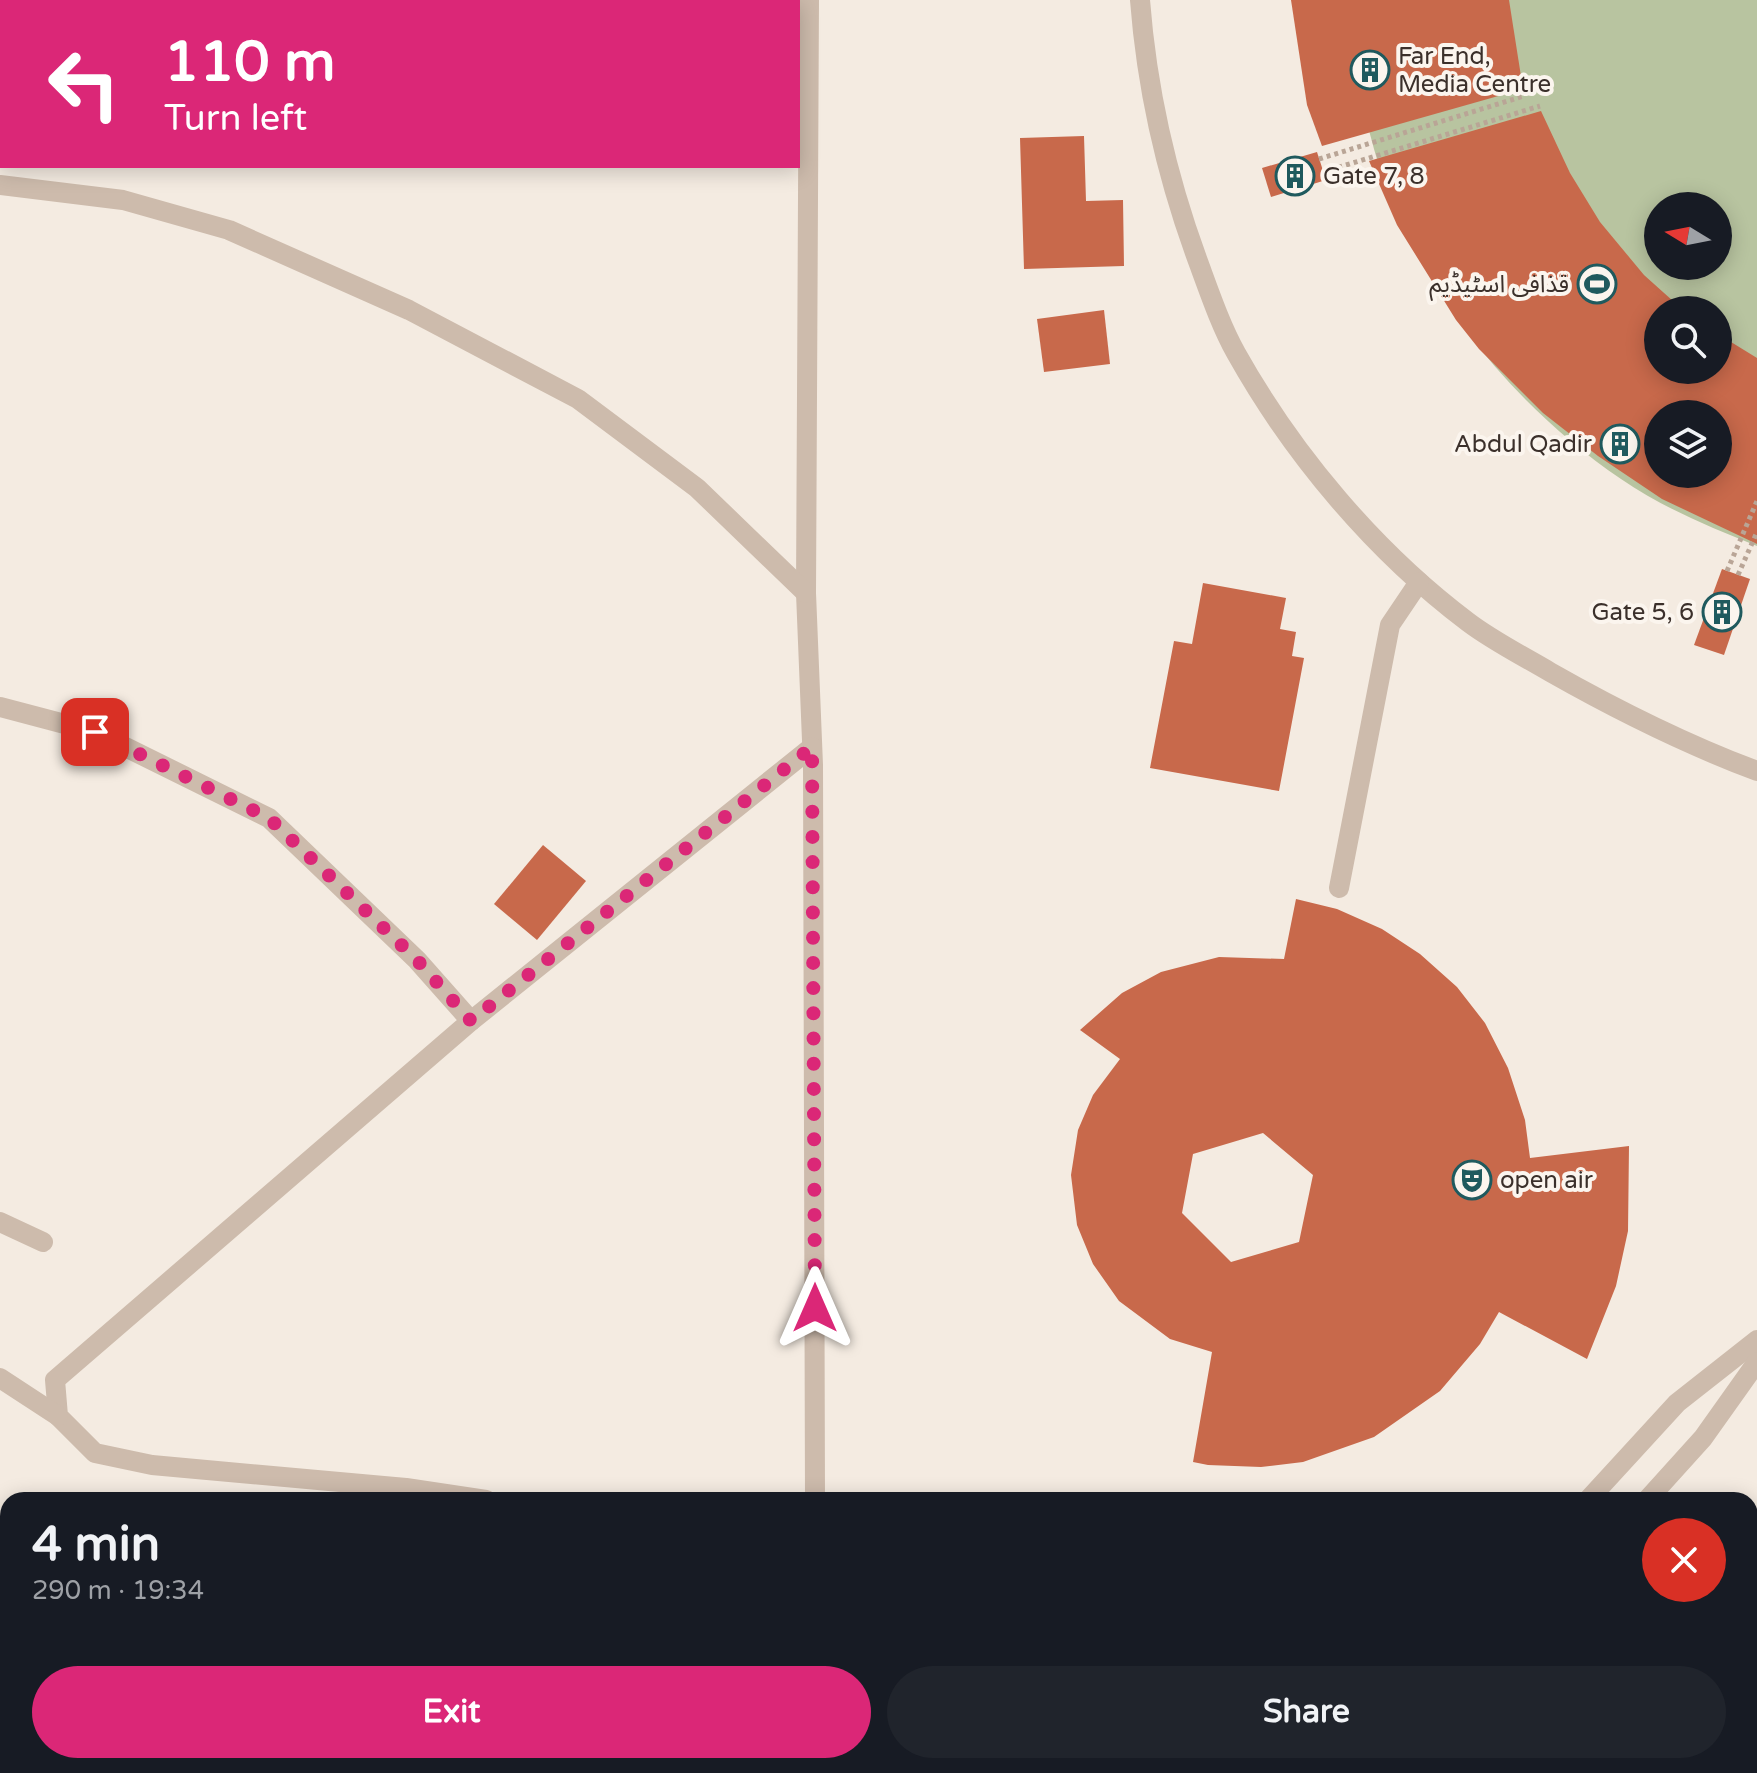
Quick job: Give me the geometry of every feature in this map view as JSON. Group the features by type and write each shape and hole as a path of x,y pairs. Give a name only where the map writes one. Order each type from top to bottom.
{"street":[{"path":"809,0 806,593 812,747 815,1492"},
{"path":"1140,0 1152,104 1187,231 1236,352 1291,437 1335,494 1419,582 1469,623 1615,709 1702,751 1757,771"},
{"path":"0,185 123,200 229,230 409,310 578,399 697,488 806,593"},
{"path":"1339,888 1390,625 1419,582"},
{"path":"0,707 95,732 269,818 417,960 471,1021"},
{"path":"58,1416 55,1380 471,1021 812,747"},
{"path":"0,1222 43,1242"},
{"path":"1595,1492 1677,1403 1757,1340"},
{"path":"1654,1492 1703,1438 1757,1362"},
{"path":"0,1378 58,1416 95,1453 152,1465 388,1492"}],"path":[{"path":"1319,159 1524,96"},
{"path":"1323,172 1540,106"},
{"path":"1727,571 1757,501"},
{"path":"1738,575 1757,532"}],"green space":[{"name":"قذافی اسٹیڈیم","path":"1347,0 1757,0 1757,546 1670,508 1621,479 1540,414 1503,376 1469,335 1412,246 1374,149 1358,75"}],"building":[{"name":"Far End, Media Centre","path":"1291,0 1509,0 1523,89 1322,146 1307,105"},
{"path":"1541,111 1570,173 1600,222 1644,275 1644,280 1650,280 1667,296 1644,296 1644,384 1732,384 1732,343 1757,358 1757,544 1662,499 1646,488 1732,488 1732,400 1644,400 1644,487 1543,413 1479,349 1456,320 1397,225 1369,161"},
{"path":"1084,136 1086,201 1123,200 1124,266 1024,269 1020,138"},
{"name":"Gate 7, 8","path":"1317,152 1326,180 1271,197 1262,168"},
{"path":"1104,310 1110,364 1044,372 1037,319"},
{"name":"Gate 5, 6","path":"1722,569 1750,579 1724,655 1694,645"},
{"path":"1203,583 1286,598 1280,629 1296,632 1292,656 1304,658 1279,791 1150,768 1174,641 1192,644"},
{"path":"543,845 586,881 537,940 494,904"},
{"name":"open air","path":"1296,899 1337,909 1382,929 1420,954 1457,987 1485,1023 1508,1068 1525,1120 1530,1158 1629,1146 1628,1231 1616,1286 1587,1359 1499,1312 1480,1344 1440,1391 1374,1437 1303,1462 1261,1467 1208,1465 1193,1462 1212,1352 1170,1339 1119,1301 1093,1264 1077,1225 1071,1175 1078,1130 1093,1095 1120,1059 1080,1030 1122,993 1161,972 1219,957 1284,959","holes":["1263,1133 1313,1175 1299,1242 1231,1262 1182,1213 1193,1154"]}],"place":[{"name":"Far End, Media Centre","path":"1370,70"},
{"name":"Gate 7, 8","path":"1295,176"},
{"name":"قذافی اسٹیڈیم","path":"1597,284"},
{"name":"Abdul Qadir","path":"1620,444"},
{"name":"Gate 5, 6","path":"1722,612"},
{"name":"open air","path":"1472,1180"}],"route":[{"path":"95,732 269,818 417,960 471,1021 812,747 815,1308"}]}
